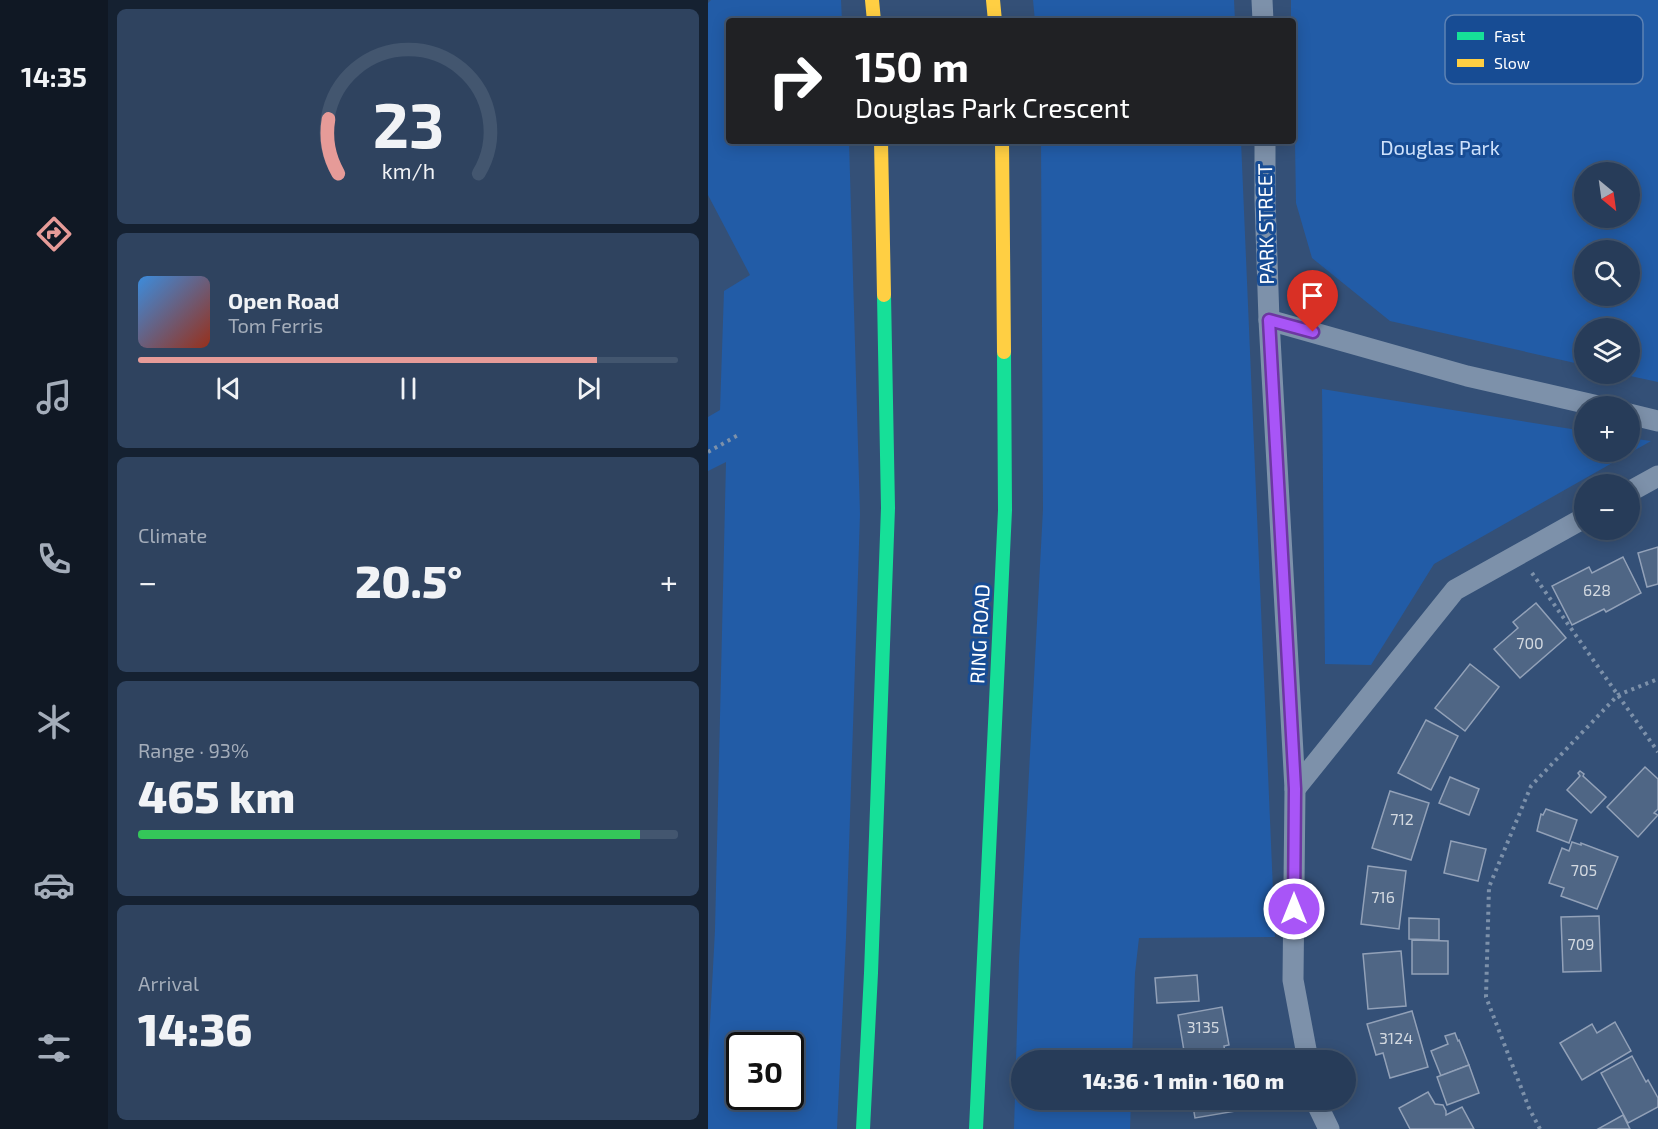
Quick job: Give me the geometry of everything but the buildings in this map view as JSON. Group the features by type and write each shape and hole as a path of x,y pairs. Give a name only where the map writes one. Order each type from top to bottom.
{"highway":[{"path":"872,0 874,18"},
{"path":"993,0 994,18"},
{"path":"863,1129 888,508 881,144"},
{"name":"RING ROAD","path":"976,1129 1005,510 1002,144"}],"street":[{"path":"1262,0 1263,18"},
{"name":"PARK STREET","path":"1265,144 1269,320 1295,789 1293,980 1306,1050"},
{"path":"1269,320 1467,376 1574,401"},
{"path":"1640,417 1658,421"},
{"path":"1640,486 1658,476"},
{"path":"1295,789 1455,590 1574,524"},
{"path":"1320,1110 1329,1129"}],"path":[{"path":"708,452 740,434"},
{"path":"1519,554 1658,752"},
{"path":"1540,1129 1529,1108 1486,997 1489,887 1531,786 1618,695 1658,679"}],"green space":[{"path":"711,0 841,0 842,18 726,18 726,144 849,144 860,514 846,938 837,1129 708,1129 708,1062 715,930 726,462 708,471 708,417 720,410 724,291 750,275 708,195 708,3"},
{"path":"1033,0 1234,0 1235,18 1035,18"},
{"name":"Douglas Park","path":"1291,0 1658,0 1658,382 1640,378 1640,318 1574,318 1574,363 1390,321 1312,258 1296,203 1296,18 1291,18"},
{"path":"1041,144 1241,144 1275,937 1139,938 1135,973 1132,1050 1016,1050 1043,509"},
{"path":"1322,389 1574,429 1574,462 1614,462 1593,474 1574,474 1574,485 1434,564 1371,665 1325,664"},
{"path":"1640,440 1651,441 1640,447"},
{"path":"1015,1110 1131,1110 1130,1129 1014,1129"}],"traffic: fast":[{"path":"863,1129 888,508 884,295"},
{"path":"976,1129 1005,510 1004,352"}],"traffic: slow":[{"path":"872,0 874,18"},
{"path":"993,0 995,18"},
{"path":"881,144 884,295"},
{"path":"1002,144 1004,352"}],"route":[{"path":"1294,909 1295,789 1269,320 1313,332"}]}
